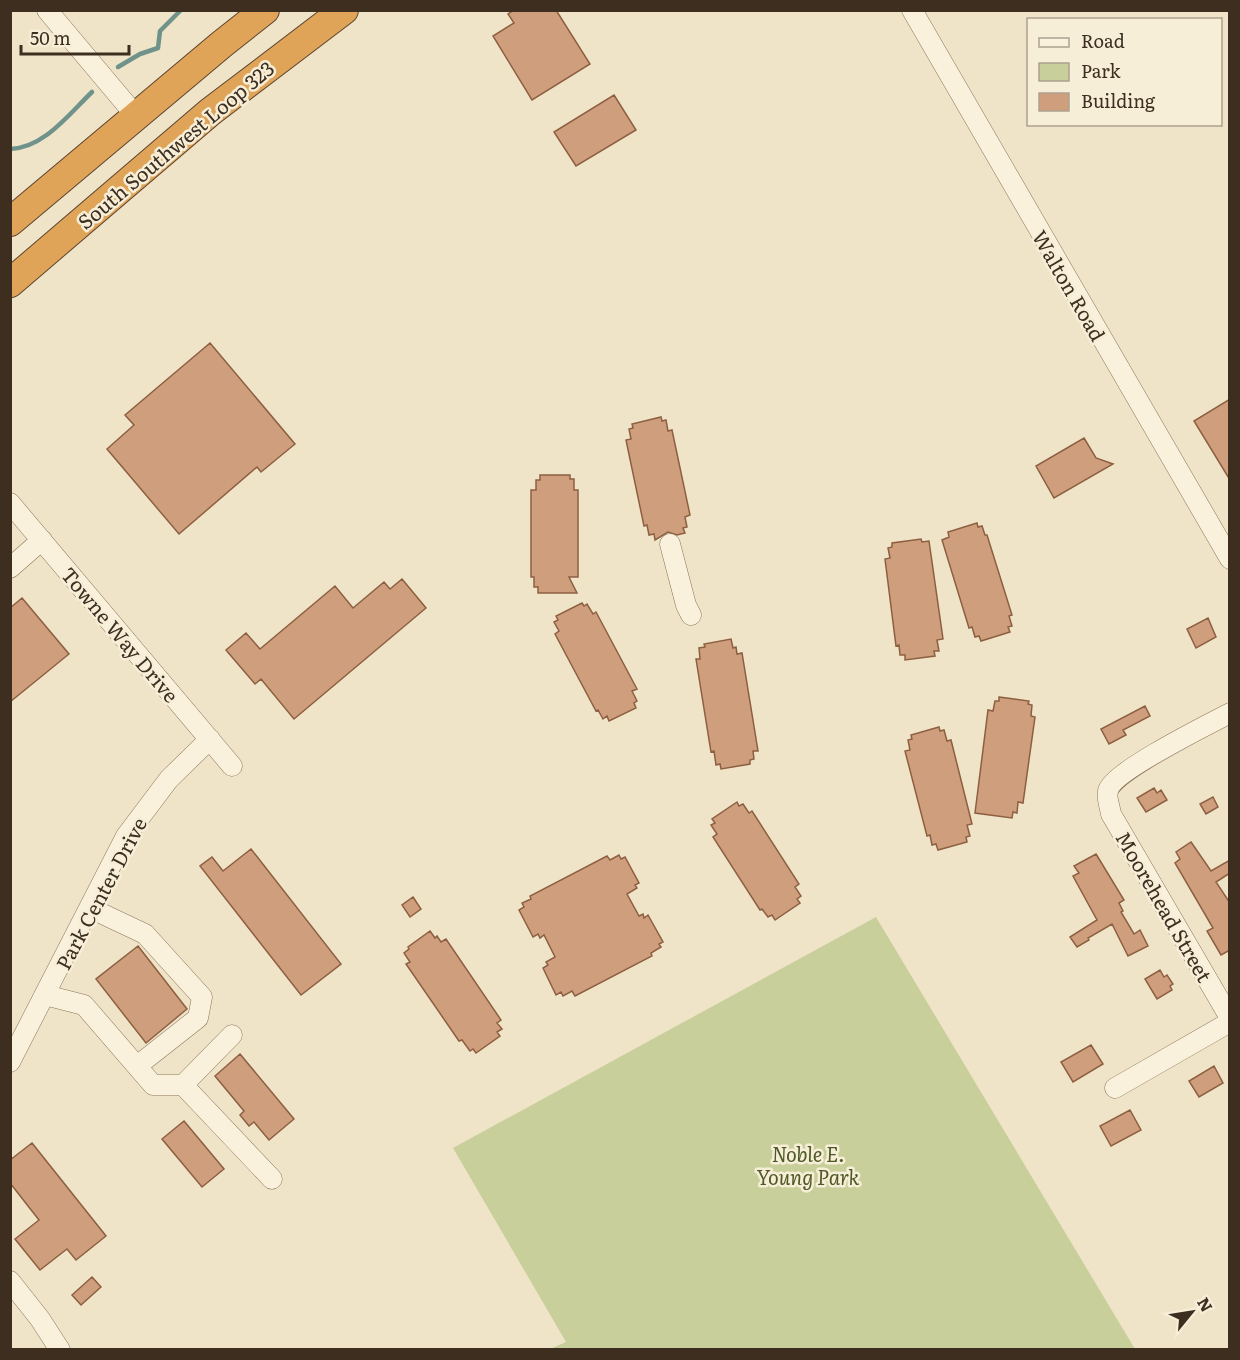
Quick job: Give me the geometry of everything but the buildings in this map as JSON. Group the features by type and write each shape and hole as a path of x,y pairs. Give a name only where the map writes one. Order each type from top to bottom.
{"highway":[{"path":"10,222 265,10"},
{"name":"South Southwest Loop 323","path":"10,283 210,112 344,10"}],"street":[{"path":"47,10 136,116"},
{"name":"Walton Road","path":"912,10 1230,560"},
{"name":"Towne Way Drive","path":"10,503 232,766"},
{"path":"10,568 42,540"},
{"path":"670,544 686,605 691,615"},
{"name":"Moorehead Street","path":"1230,713 1128,769 1113,781 1107,792 1111,814 1230,1020"},
{"name":"Park Center Drive","path":"10,1062 126,836 169,779 210,739"},
{"path":"90,908 145,934 202,997 198,1018 137,1066"},
{"path":"45,995 84,1005 153,1085 183,1085 232,1035"},
{"path":"1115,1088 1230,1020"},
{"path":"183,1085 272,1179"},
{"path":"10,1281 40,1319 60,1350"}],"green space":[{"name":"Noble E. Young Park","path":"876,917 1135,1349 550,1349 566,1342 453,1148"}],"waterway":[{"path":"118,67 140,54 158,48 160,31 181,10"},
{"path":"10,149 34,143 45,136 92,92"}]}
